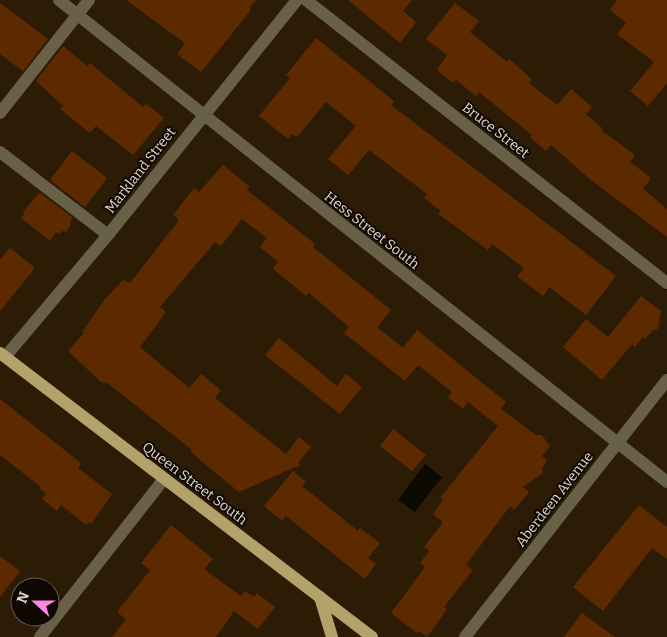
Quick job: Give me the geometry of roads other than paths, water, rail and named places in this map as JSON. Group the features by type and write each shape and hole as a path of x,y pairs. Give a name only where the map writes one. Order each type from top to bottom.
{"main road":[{"name":"Queen Street South","path":"3,355 372,637"},
{"path":"320,597 332,637"}],"street":[{"name":"Hess Street South","path":"59,0 667,482"},
{"path":"0,113 89,0"},
{"name":"Markland Street","path":"3,355 108,235 297,0"},
{"name":"Bruce Street","path":"306,0 667,283"},
{"path":"0,152 108,235"},
{"name":"Aberdeen Avenue","path":"465,637 667,380"},
{"path":"40,637 164,479"}]}
